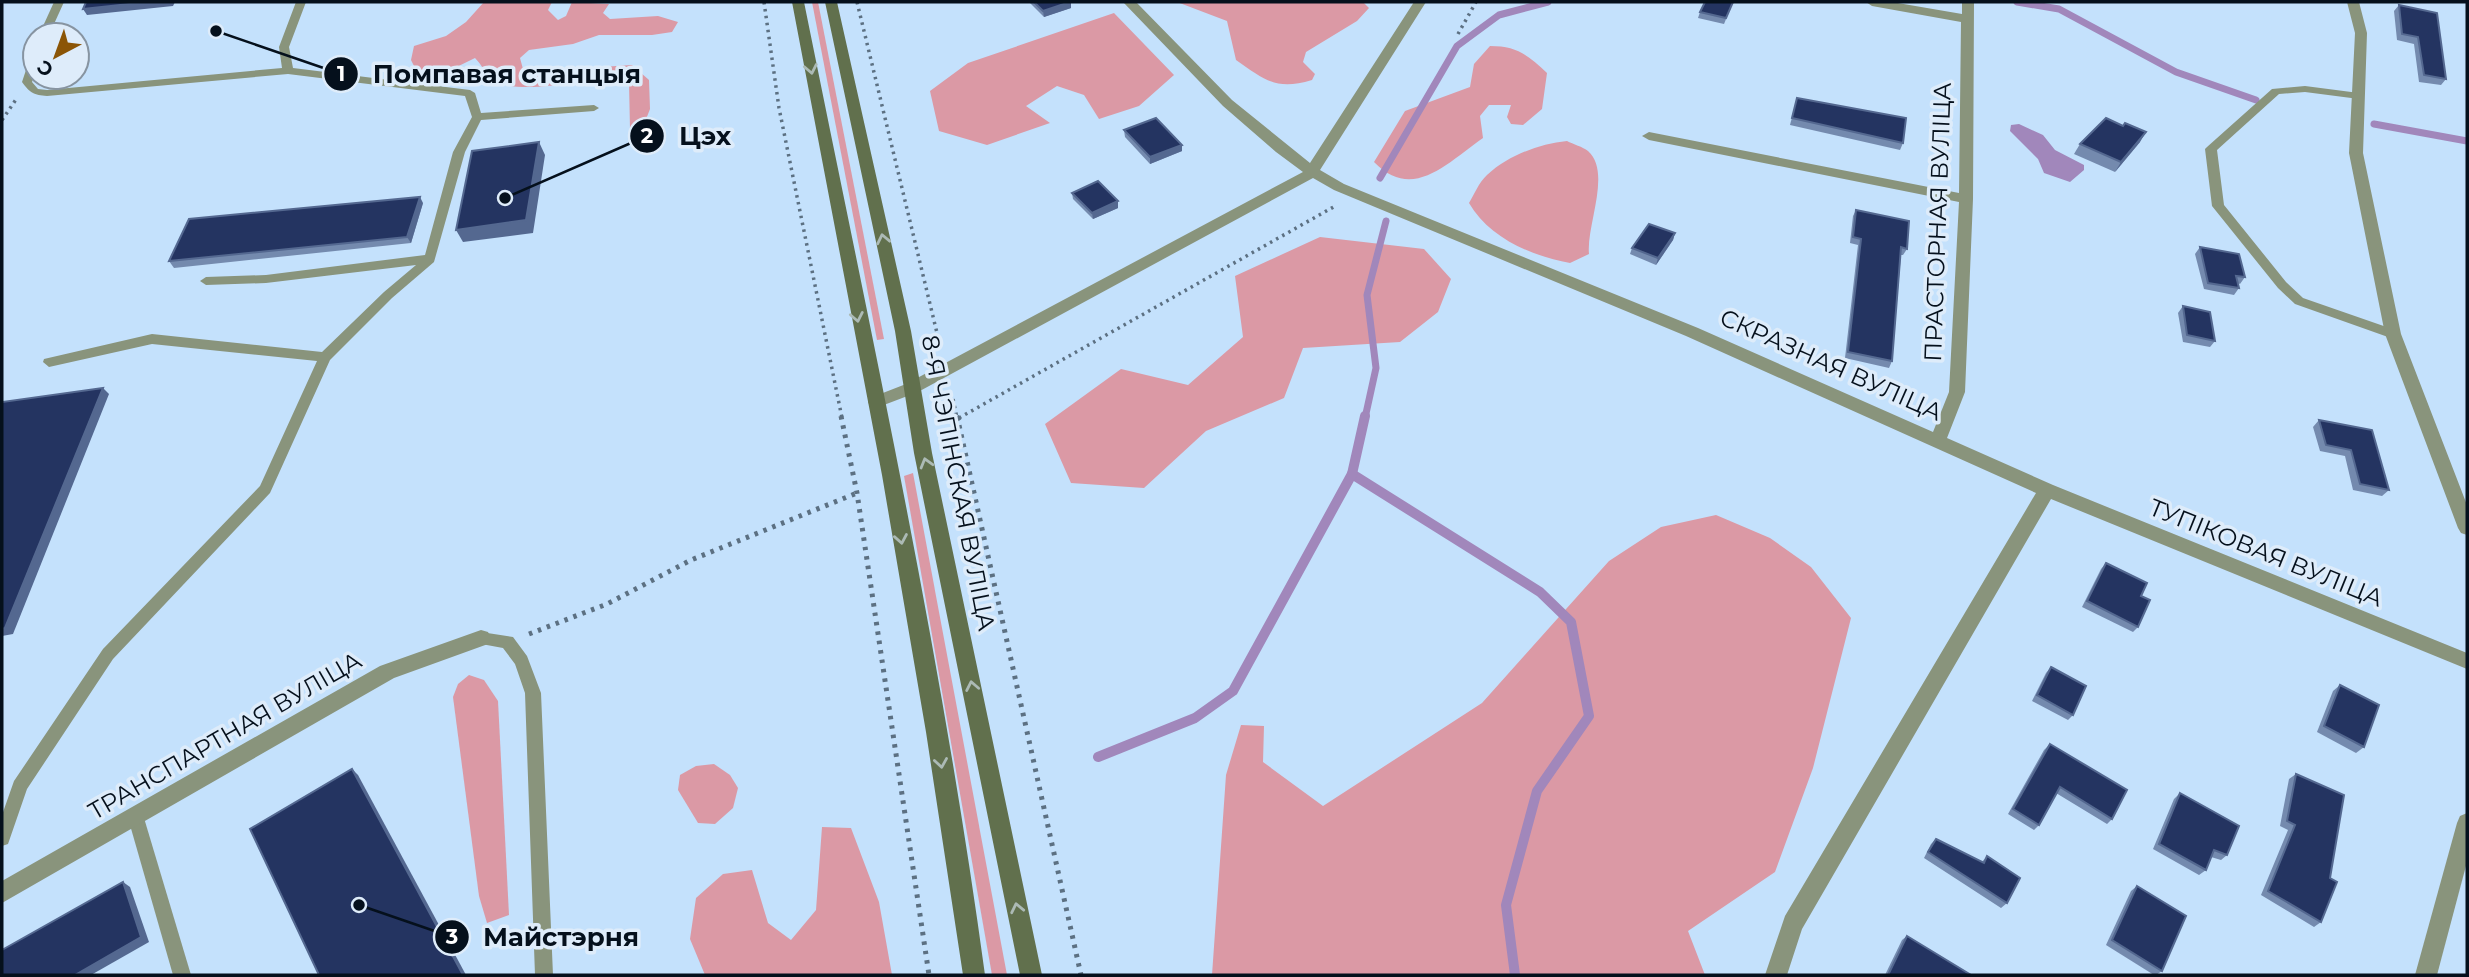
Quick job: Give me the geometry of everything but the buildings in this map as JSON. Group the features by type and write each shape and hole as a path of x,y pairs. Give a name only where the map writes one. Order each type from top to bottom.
{"main road":[{"path":"798,2 876,402 936,732 974,975"},
{"name":"8-Я ЧЭПІНСКАЯ ВУЛІЦА","path":"831,2 903,331 912,388 1031,975"}],"street":[{"name":"СКРАЗНАЯ ВУЛІЦА","path":"1129,2 1276,148 1311,173 1692,332 2047,490"},
{"path":"876,402 912,388 1311,173 1420,2"},
{"path":"1872,2 1967,19"},
{"name":"ПРАСТОРНАЯ ВУЛІЦА","path":"1938,441 1957,392 1966,200 1968,2"},
{"path":"2353,2 2361,33 2356,153 2393,334 2467,528"},
{"path":"1649,136 1966,200"},
{"path":"1776,975 1793,924 2047,490"},
{"name":"ТУПІКОВАЯ ВУЛІЦА","path":"2047,490 2467,661"},
{"name":"ТРАНСПАРТНАЯ ВУЛІЦА","path":"2,892 136,818 387,672 481,638"},
{"path":"2426,975 2467,823"}],"lane":[{"path":"50,21 59,2"},
{"path":"288,71 284,47 301,2"},
{"path":"2,838 20,786 108,654 265,489 325,357 388,295 430,259 459,152 477,117 470,93 288,71 91,89"},
{"path":"2359,96 2305,89 2276,91 2211,149 2218,206 2300,301 2393,334"},
{"path":"34,91 69,91"},
{"path":"477,117 594,108"},
{"path":"206,281 266,279 430,259"},
{"path":"49,362 152,339 325,357"},
{"path":"481,638 508,642 522,661 533,693 544,975"},
{"path":"136,818 181,975"}],"path":[{"path":"764,2 779,108 857,493 929,975"},
{"path":"857,2 937,333"},
{"path":"1458,34 1476,2"},
{"path":"2,120 21,91"},
{"path":"957,419 1356,194"},
{"path":"953,399 1081,975"},
{"path":"937,444 961,439"},
{"path":"508,642 607,604 691,560 857,493"}],"shaded area":[{"path":"484,2 552,2 548,10 558,20 566,16 572,2 609,4 603,13 610,19 658,16 678,22 672,32 652,35 599,35 573,44 529,50 520,58 523,69 540,71 632,65 649,80 650,109 643,127 630,129 629,82 620,75 554,85 518,87 493,79 475,58 430,80 420,78 411,60 414,46 446,36 466,22"},
{"path":"812,2 818,2 884,339 877,340"},
{"path":"1177,2 1363,2 1369,8 1357,21 1306,52 1303,62 1315,74 1312,80 1280,84 1263,78 1236,60 1227,21"},
{"path":"1114,13 1174,75 1139,106 1099,119 1084,95 1057,86 1026,106 1050,123 987,145 939,131 930,91 968,63"},
{"path":"1490,46 1522,53 1547,73 1542,109 1523,125 1511,124 1507,117 1511,105 1489,105 1480,116 1483,138 1443,167 1416,179 1402,179 1388,173 1374,162 1405,111 1470,87 1474,64"},
{"path":"2019,124 2043,135 2055,150 2084,165 2084,170 2070,182 2044,173 2038,159 2010,131 2011,125"},
{"path":"1567,141 1588,151 1595,160 1598,172 1589,254 1570,263 1541,256 1513,244 1488,226 1469,203 1484,178 1505,162 1535,148"},
{"path":"1320,237 1424,249 1451,279 1438,312 1400,342 1303,348 1284,398 1206,431 1144,488 1071,483 1045,424 1121,369 1188,385 1243,337 1235,276"},
{"path":"913,473 1007,975 992,975 904,476"},
{"path":"1716,515 1770,538 1811,567 1851,618 1813,768 1775,872 1688,931 1705,975 1212,975 1226,775 1241,725 1264,726 1263,762 1323,806 1482,703 1609,561 1661,527"},
{"path":"469,675 484,680 498,701 509,915 487,923 479,896 453,697 458,684"},
{"path":"714,764 730,775 738,788 733,808 715,824 698,823 678,790 680,775 696,766"},
{"path":"822,827 851,828 879,902 892,975 705,975 690,939 696,898 723,874 752,870 768,923 791,940 816,910"}],"waterway":[{"path":"1380,178 1457,46 1499,15 1548,2"},
{"path":"2017,2 2059,9 2176,72 2256,100"},
{"path":"2374,124 2467,141"},
{"path":"1365,418 1376,368 1367,295 1386,221"},
{"path":"1352,474 1365,416"},
{"path":"1098,757 1195,718 1233,691 1352,474"},
{"path":"1352,474 1540,592 1571,622 1589,716 1537,791 1506,905 1515,975"}],"place":[{"name":"Помпавая станцыя","path":"216,31"},
{"name":"Цэх","path":"505,198"},
{"name":"Майстэрня","path":"359,905"}]}
